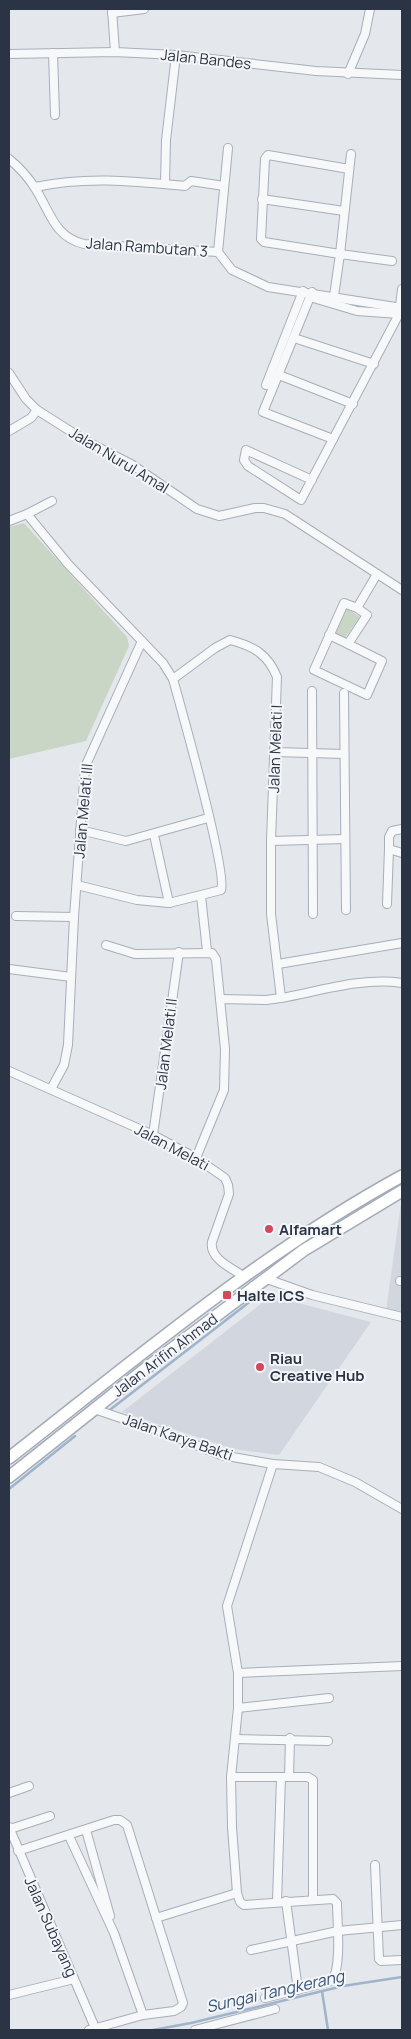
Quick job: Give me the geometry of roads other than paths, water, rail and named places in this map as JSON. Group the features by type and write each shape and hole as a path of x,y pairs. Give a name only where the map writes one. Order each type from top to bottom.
{"main road":[{"name":"Jalan Arifin Ahmad","path":"9,1458 245,1277 325,1220 402,1176"},
{"name":"Jalan Arifin Ahmad","path":"9,1477 145,1368 326,1236 402,1192"},
{"path":"32,1442 40,1451"}],"street":[{"path":"115,52 112,11 144,9"},
{"path":"348,74 365,34 370,9"},
{"name":"Jalan Bandes","path":"9,54 115,52 176,55 348,74 402,75"},
{"path":"53,53 54,115"},
{"path":"165,184 166,140 176,55"},
{"path":"218,252 228,148"},
{"path":"334,296 351,154"},
{"path":"349,169 268,155 265,159 260,239 264,242 392,261"},
{"name":"Jalan Rambutan 3","path":"9,159 34,187 55,224 71,241 94,245 218,252 232,270 256,283 276,289 334,296 400,309"},
{"path":"34,187 63,181 96,179 185,186 191,181 224,186"},
{"path":"262,199 344,211"},
{"path":"312,480 246,450 244,460 248,466 301,500 312,480 352,404 374,364 400,309 402,290"},
{"path":"266,385 303,292"},
{"path":"333,440 263,412 311,294 357,311 400,309"},
{"path":"294,338 374,364"},
{"name":"Jalan Nurul Amal","path":"9,373 26,399 37,410 86,441 131,464 197,510 219,516 255,508 264,508 285,514 402,590"},
{"path":"279,375 352,404"},
{"path":"9,431 31,418 37,410"},
{"path":"9,521 52,501"},
{"path":"27,514 68,564 163,662 173,679 223,885 219,891 169,903 137,900 77,885"},
{"path":"357,608 377,574"},
{"path":"330,635 348,644 382,660 367,695 314,670 344,603 357,608 367,615 348,644"},
{"name":"Jalan Melati I","path":"173,679 215,648 230,640 259,651 268,658 277,676 271,841 271,914 281,998"},
{"name":"Jalan Melati III","path":"51,1089 61,1072 66,1058 85,767 89,755 108,720 142,641"},
{"path":"312,691 313,914"},
{"path":"344,694 346,910"},
{"path":"274,752 311,755 344,754"},
{"path":"80,830 120,841 154,835 208,818"},
{"path":"387,904 390,834 394,830 402,829"},
{"path":"154,835 169,903"},
{"path":"271,841 345,839"},
{"path":"389,849 402,853"},
{"path":"201,896 207,951"},
{"path":"16,916 74,916"},
{"path":"278,964 402,943"},
{"path":"106,944 135,954 207,951 215,957 225,1049 224,1090 196,1158"},
{"name":"Jalan Melati II","path":"153,1135 179,952"},
{"path":"9,969 71,977"},
{"path":"220,999 266,1000 374,981 402,983"},
{"name":"Jalan Melati","path":"9,1071 153,1135 196,1158 224,1178 229,1189 228,1199 212,1242 212,1250 216,1257 245,1277"},
{"path":"267,1279 312,1295 402,1317"},
{"name":"Jalan Karya Bakti","path":"94,1409 168,1434 221,1455 273,1464 319,1468 355,1482 402,1509"},
{"path":"265,1998 328,1982 333,1979 338,1931 336,1900 332,1898 313,1898 244,1905 240,1902 237,1893 232,1827 231,1778 238,1708 238,1672 227,1606 273,1464"},
{"path":"238,1672 402,1666"},
{"path":"238,1708 329,1698"},
{"path":"235,1738 290,1738 328,1741"},
{"path":"277,1902 285,1777 290,1738"},
{"path":"231,1778 308,1777 312,1779 314,1783 313,1898"},
{"path":"9,1793 29,1786"},
{"path":"9,1828 50,1816"},
{"path":"18,1851 116,1820 124,1822 183,2004 178,2010 143,2015 93,2029"},
{"name":"Jalan Subayang","path":"9,1828 74,1978 93,2029"},
{"path":"86,1830 114,1933 143,2015"},
{"path":"69,1836 114,1933"},
{"path":"375,1864 380,1960 402,1960"},
{"path":"156,1918 237,1893"},
{"path":"286,1901 298,1990"},
{"path":"251,1950 292,1939 338,1931 402,1925"},
{"path":"9,1995 74,1978"},
{"path":"195,2030 275,2009"}],"waterway":[{"path":"111,1409 261,1293"},
{"path":"9,1489 75,1436"},
{"name":"Sungai Tangkerang","path":"153,2030 191,2023 343,1986 402,1977"},
{"path":"322,1991 328,2030"}],"place":[{"name":"Alfamart","path":"269,1229"},
{"name":"Halte ICS","path":"227,1295"},
{"name":"Riau Creative Hub","path":"260,1367"}]}
